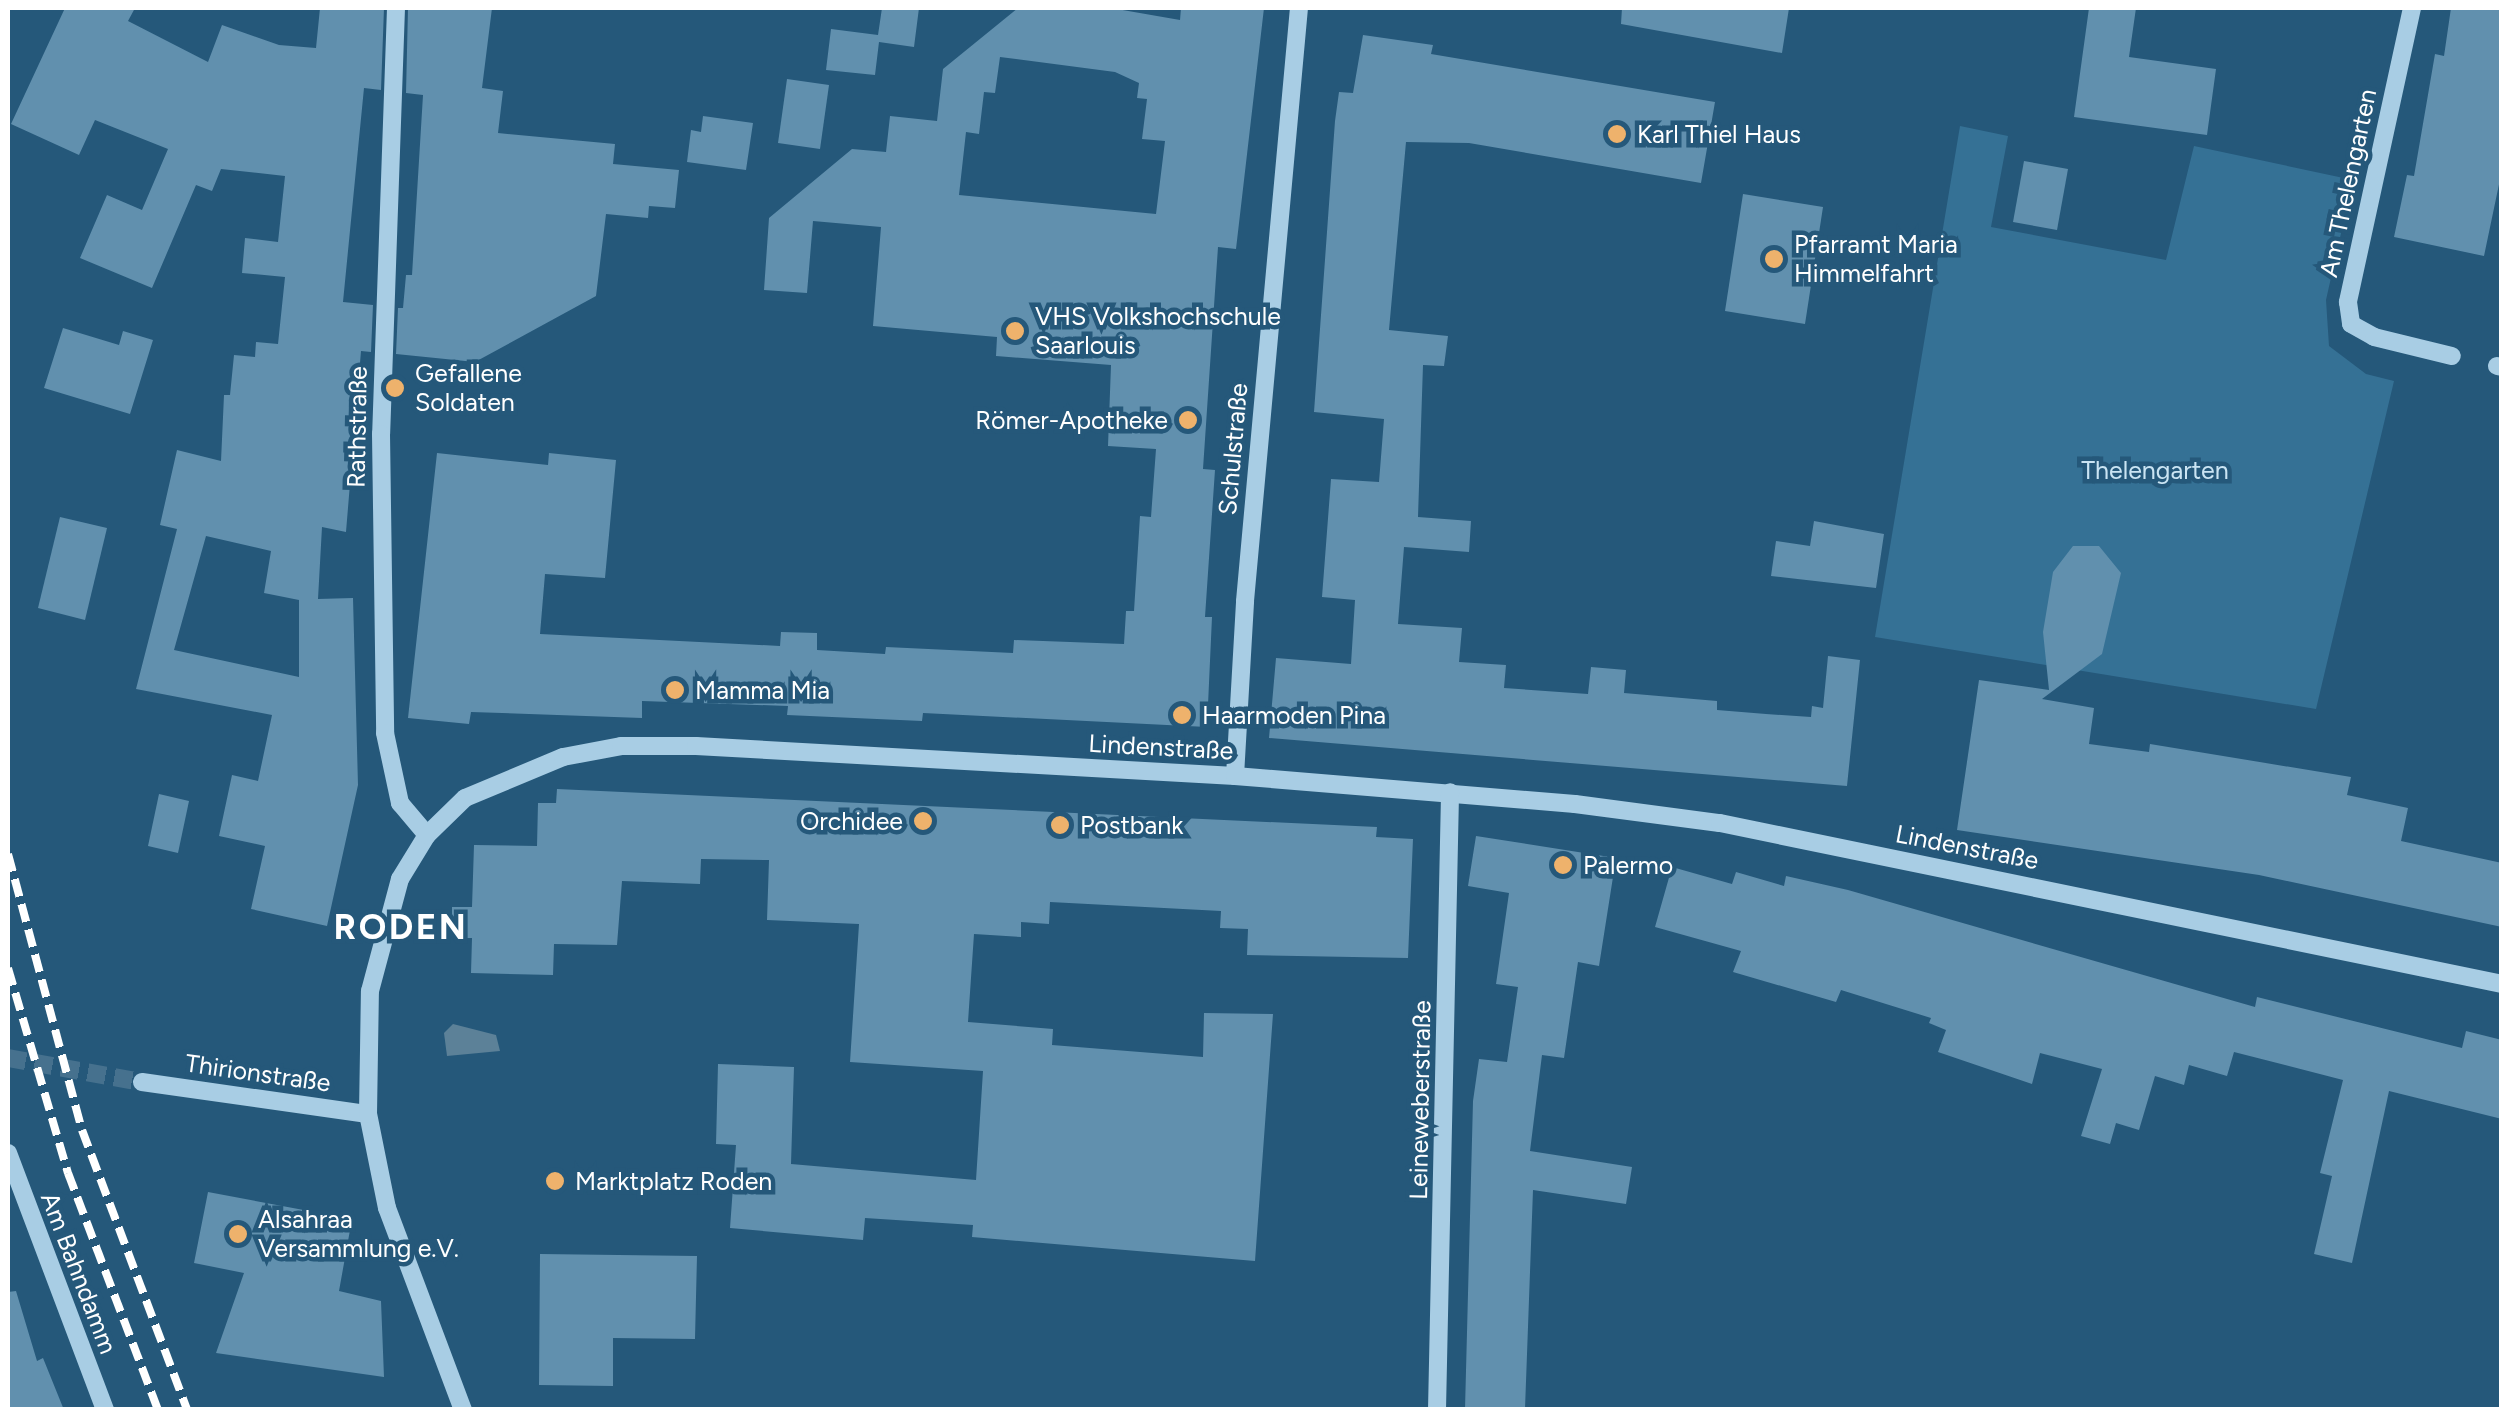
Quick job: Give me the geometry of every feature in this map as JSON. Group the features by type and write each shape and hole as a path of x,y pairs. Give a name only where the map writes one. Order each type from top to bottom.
{"street":[{"name":"Rathstraße","path":"396,8 381,434 385,733 400,804 427,835"},
{"name":"Schulstraße","path":"1235,776 1244,601 1299,8"},
{"name":"Am Thelengarten","path":"2412,8 2348,302 2351,324 2374,336 2452,356"},
{"name":"Lindenstraße","path":"464,1410 387,1208 368,1114 366,1035 381,934 400,879 427,835 465,798 512,773 621,746 1235,776 1450,792 1720,823 2502,984"},
{"name":"Leineweberstraße","path":"1437,1410 1450,792"},
{"name":"Thirionstraße","path":"142,1082 368,1114"},
{"name":"Am Bahndamm","path":"8,1154 105,1410"}],"green space":[{"name":"Thelengarten","path":"1960,126 2008,136 1991,227 2166,260 2194,146 2353,180 2326,300 2329,346 2366,374 2394,381 2316,709 1875,637"}],"shaded area":[{"path":"453,1024 496,1035 500,1051 447,1056 444,1033"}],"building":[{"path":"65,8 135,8 128,21 208,62 222,25 279,45 316,48 320,8 384,8 381,90 364,88 343,302 373,305 371,352 361,351 346,532 322,527 318,599 353,598 358,785 327,926 251,909 265,846 219,836 232,775 258,781 272,715 136,689 177,529 160,525 177,450 221,461 224,395 230,395 234,355 255,357 256,342 278,344 285,277 242,273 245,238 278,242 285,176 221,169 212,191 196,185 152,288 80,258 107,195 142,210 168,149 95,120 79,155 11,124","holes":["206,536 271,551 264,593 299,600 299,677 174,650"]},
{"path":"408,8 492,8 482,88 503,91 498,133 615,144 613,164 679,170 675,208 649,206 648,218 606,214 596,296 475,362 396,354 398,308 403,308 406,275 412,275 423,95 406,93"},
{"path":"882,8 919,8 914,47 879,42 875,75 826,70 831,29 878,35"},
{"path":"1018,8 1111,8 1180,20 1181,8 1264,8 1236,249 1218,247 1203,469 1215,470 1205,617 1212,617 1207,727 923,713 922,721 787,715 788,706 642,701 642,718 471,712 469,724 408,718 437,453 548,465 549,453 616,460 605,578 545,574 540,634 780,646 781,632 817,633 817,650 885,654 886,647 1013,653 1014,640 1124,644 1126,611 1134,611 1140,516 1151,517 1156,449 1108,446 1111,365 996,356 997,337 873,326 881,227 813,221 807,293 764,290 769,218 852,149 886,152 890,116 937,121 943,69","holes":["1000,57 1115,72 1139,83 1137,98 1147,99 1142,139 1165,141 1156,214 959,195 966,132 979,134 984,92 995,93"]},
{"path":"1622,8 1789,8 1782,53 1621,24"},
{"path":"2089,8 2136,8 2129,57 2216,69 2207,135 2074,117"},
{"path":"2451,8 2502,8 2502,170 2484,256 2394,237 2407,175 2414,176 2435,54 2444,56"},
{"path":"1363,35 1433,45 1431,54 1715,102 1701,183 1469,143 1406,142 1389,330 1448,336 1444,366 1423,365 1418,517 1471,521 1469,552 1404,547 1398,624 1462,628 1459,662 1506,665 1504,688 1588,694 1591,667 1626,670 1624,693 1717,701 1717,710 1766,714 1811,717 1812,706 1823,708 1828,656 1860,660 1847,786 1269,738 1276,658 1351,664 1355,600 1322,597 1331,479 1379,482 1384,419 1314,412 1335,121 1339,92 1353,93"},
{"path":"787,79 829,85 820,149 778,143"},
{"path":"703,116 753,123 746,170 687,162 691,130 701,132"},
{"path":"2024,161 2068,169 2057,230 2013,222"},
{"name":"Pfarramt Maria Himmelfahrt","path":"1743,194 1823,207 1805,324 1725,311"},
{"path":"63,328 119,345 123,331 153,340 130,414 44,388"},
{"path":"60,517 107,528 85,620 38,608"},
{"path":"1814,521 1884,534 1876,588 1771,576 1776,541 1810,546"},
{"path":"2073,546 2099,546 2121,573 2102,654 2042,699 2094,708 2089,744 2149,752 2150,744 2351,777 2347,795 2408,808 2401,841 2502,863 2502,927 2259,875 1957,830 1979,680 2049,690 2043,632 2053,572"},
{"path":"557,789 1377,827 1376,837 1413,839 1408,958 1247,955 1248,929 1220,928 1221,911 1050,902 1049,924 1021,922 1021,937 974,934 968,1022 1053,1029 1052,1045 1203,1057 1204,1013 1273,1014 1255,1261 972,1237 973,1225 865,1218 863,1240 730,1228 736,1145 716,1144 718,1064 794,1067 791,1164 976,1180 983,1071 850,1062 859,924 767,920 769,860 701,859 700,884 622,881 617,945 554,944 553,975 471,973 472,938 452,938 452,907 472,907 474,845 537,846 538,803 556,803"},
{"path":"159,794 189,801 178,853 148,846"},
{"path":"1476,836 1616,858 1599,966 1578,962 1564,1058 1542,1055 1530,1151 1632,1167 1626,1204 1533,1190 1525,1409 1465,1409 1473,1101 1479,1059 1507,1062 1518,987 1496,984 1509,893 1468,886"},
{"path":"1672,867 1732,884 1736,872 1784,886 1786,876 1848,890 2255,1007 2257,997 2462,1048 2466,1031 2502,1040 2502,1119 2389,1091 2352,1263 2314,1254 2332,1176 2320,1173 2343,1080 2234,1052 2227,1076 2189,1065 2184,1085 2155,1076 2139,1130 2116,1123 2110,1144 2081,1136 2102,1069 2040,1053 2032,1084 1938,1052 1946,1030 1929,1023 1931,1018 1841,990 1836,1002 1733,972 1741,951 1655,927"},
{"path":"208,1192 352,1219 339,1291 381,1301 384,1377 216,1353 244,1273 194,1263"},
{"path":"540,1254 697,1256 695,1339 613,1338 613,1386 539,1385"},
{"path":"16,1291 37,1361 43,1358 64,1410 8,1410 8,1292"}],"tunnel":[{"path":"8,1058 142,1082"}],"railway":[{"path":"8,854 82,1130 187,1410"},
{"path":"8,968 68,1173 158,1410"}],"place":[{"name":"Karl Thiel Haus","path":"1617,134"},
{"name":"Pfarramt Maria Himmelfahrt","path":"1774,259"},
{"name":"VHS Volkshochschule Saarlouis","path":"1015,331"},
{"name":"Gefallene Soldaten","path":"395,388"},
{"name":"Römer-Apotheke","path":"1188,420"},
{"name":"Mamma Mia","path":"675,690"},
{"name":"Haarmoden Pina","path":"1182,715"},
{"name":"Orchidee","path":"923,821"},
{"name":"Postbank","path":"1060,825"},
{"name":"Palermo","path":"1563,865"},
{"name":"Marktplatz Roden","path":"555,1181"},
{"name":"Alsahraa Versammlung e.V.","path":"238,1234"}],"district":[{"name":"RODEN","path":"401,927"}]}
